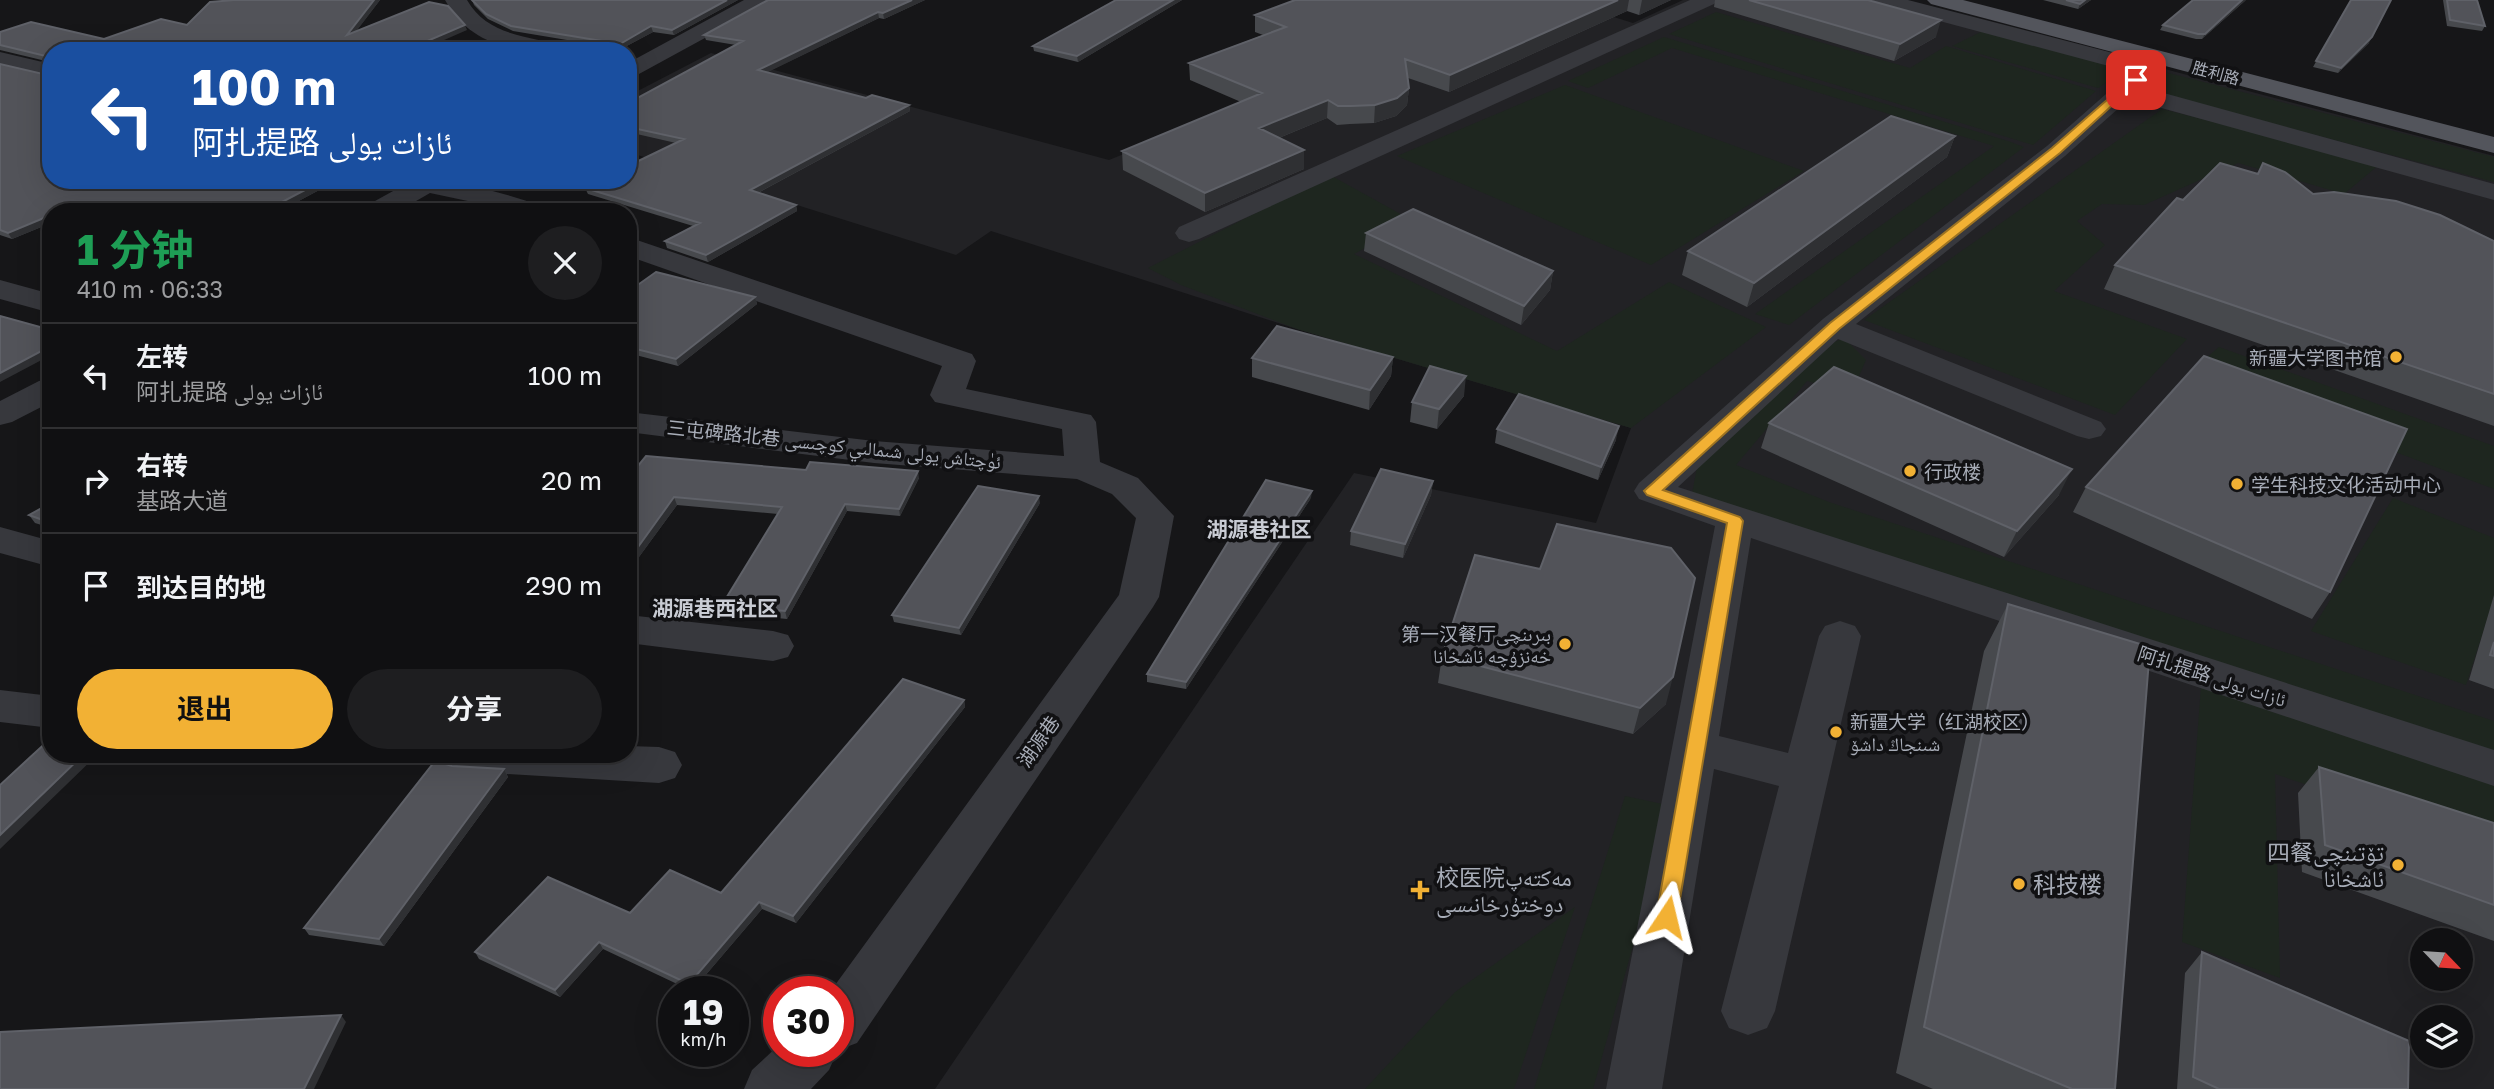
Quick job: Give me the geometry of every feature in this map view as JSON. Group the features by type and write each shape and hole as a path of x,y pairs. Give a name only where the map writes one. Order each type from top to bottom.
{"main road":[{"name":"胜利路","path":"1938,0 2154,64 2494,145"},
{"name":"胜利路","path":"1968,0 2494,135"}],"street":[{"path":"456,0 465,14 492,35 522,42"},
{"path":"637,65 760,0"},
{"path":"1189,233 1707,0"},
{"path":"1883,0 2154,64"},
{"path":"0,59 42,69"},
{"path":"2089,429 1834,326 2056,151 2154,64"},
{"path":"2124,90 2494,192"},
{"path":"392,203 417,189"},
{"path":"457,189 506,203"},
{"path":"637,249 960,361 947,395 1079,422 1083,468"},
{"path":"0,289 42,301"},
{"name":"阿扎提路 ئازات يولى","path":"1834,326 1652,491 1735,521 2494,768"},
{"path":"0,415 42,393"},
{"name":"三屯碑路北巷 ئۈچتاش يولى شىمالىي كوچىسى","path":"637,423 874,452 1083,468"},
{"name":"湖源巷","path":"854,1002 1139,597 1155,516 1125,485 1083,468"},
{"path":"1634,1089 1735,521"},
{"path":"0,540 42,552"},
{"path":"637,630 773,646"},
{"path":"1748,1012 1839,636"},
{"path":"0,706 42,711"},
{"path":"1696,747 1805,775"},
{"path":"622,763 659,765"},
{"path":"772,1089 795,1067"}],"shaded area":[{"name":"新疆大学（红湖校区） شىنجاڭ داشۆ","path":"1504,0 1559,0 1633,23 1683,0 1903,0 2494,156 2494,1089 935,1089 1354,473 1596,523 1631,428 1297,329 991,231 956,255 637,155 637,91 711,53 1109,160"},
{"path":"1716,12 1910,68 1946,46 2096,91 2033,145 1669,34"},
{"path":"1987,29 2129,68 2098,88 1952,46"},
{"path":"1664,37 2024,147 1789,325 1755,314 1994,146 1672,48 1588,88 1568,81"},
{"path":"2157,70 2494,157 2494,182 2137,88"},
{"path":"1565,85 1804,171 1651,265 1397,156"},
{"path":"2162,109 2380,164 2344,194 2238,163 2144,205 2102,204 2077,221 2105,245 2054,291 2187,339 2115,415 1864,320"},
{"path":"1330,175 1415,222 1354,254 1557,351 1669,282 1766,327 1631,428 1297,329 1181,285 1148,268"},
{"path":"1844,338 1866,360 1852,392 1807,381 1736,465 1829,502 2494,721 2494,767 1691,499 1699,457 1815,350"},
{"path":"2219,347 2494,446 2494,489 2187,374"},
{"path":"2393,498 2494,538 2494,598 2466,685 2311,631"},
{"path":"2201,686 2494,784 2494,847 2275,774 2280,978 2182,942"},
{"path":"1625,796 1672,806 1593,1089 1534,1089"},
{"path":"1575,907 1514,1089 1365,1089 1455,992"}],"building":[{"path":"374,0 347,35 429,2 448,6 465,25 425,42 42,42 42,55 0,45 0,32 31,22 104,39 161,19 187,25 210,2"},
{"path":"472,0 727,0 672,30 651,26 623,42 608,42 511,26 486,14"},
{"path":"768,0 912,0 883,13 878,12 758,70 866,98 872,95 909,105 750,190 796,205 706,255 665,241 700,223 588,189 637,189 637,162 684,139 637,129 637,98 743,41 704,35"},
{"path":"1116,0 1173,0 1077,56 1033,46"},
{"path":"1295,0 1618,0 1450,75 1405,59 1409,88 1397,98 1375,105 1351,106 1338,106 1328,100 1259,128 1304,150 1205,193 1122,151 1262,93 1189,63 1286,27 1255,15"},
{"path":"1749,0 1868,0 1941,20 1900,44"},
{"path":"2066,0 2085,0 2080,4"},
{"path":"2193,0 2242,0 2205,34 2163,25"},
{"path":"2351,0 2391,0 2372,37 2341,68 2316,61"},
{"path":"2447,0 2477,0 2485,26 2450,20"},
{"path":"0,64 42,74 42,189 307,189 280,203 42,203 42,219 8,233 0,230"},
{"path":"1891,116 1955,136 1754,283 1688,251"},
{"name":"新疆大学图书馆","path":"2220,163 2258,174 2263,163 2285,172 2313,194 2334,192 2396,201 2440,215 2494,241 2494,394 2115,265 2177,198 2183,200"},
{"path":"1413,209 1553,271 1524,306 1366,233"},
{"path":"656,272 755,297 676,359 637,349 637,286"},
{"path":"0,316 42,328 42,351 0,373"},
{"path":"1277,326 1393,357 1370,390 1252,358"},
{"name":"学生科技文化活动中心","path":"2204,356 2407,429 2330,592 2086,487"},
{"path":"1430,366 1466,376 1439,409 1412,402"},
{"name":"行政楼","path":"1834,367 2072,469 2017,531 1769,423"},
{"path":"1519,394 1619,426 1601,467 1497,429"},
{"path":"646,456 806,470 810,462 918,471 899,509 845,504 785,611 722,605 782,507 674,497 637,548 637,467"},
{"path":"1381,469 1433,481 1405,544 1351,531"},
{"path":"1266,480 1312,491 1186,682 1147,674"},
{"path":"978,486 1039,496 959,628 892,615"},
{"path":"42,508 42,520 29,515"},
{"name":"第一汉餐厅بىرىنچى خەنزۇچە ئاشخانا","path":"1557,524 1671,548 1695,578 1673,677 1640,708 1442,656 1475,555 1540,569"},
{"name":"科技楼","path":"2008,604 2150,647 2115,1089 2072,1089 1924,1027"},
{"path":"903,679 964,700 793,916 759,902 696,976 672,976 599,942 555,990 475,952 548,877 630,913 670,870 721,893"},
{"path":"42,746 42,763 75,763 0,835 0,785"},
{"path":"433,763 504,769 379,939 304,928"},
{"path":"2319,767 2494,823 2494,905 2325,845"},
{"path":"2202,952 2409,1041 2408,1089 2219,1089 2193,1077"},
{"path":"341,1015 304,1089 0,1089 0,1032"}],"place":[{"name":"新疆大学图书馆","path":"2396,357"},
{"name":"行政楼","path":"1910,471"},
{"name":"学生科技文化活动中心","path":"2237,484"},
{"name":"第一汉餐厅بىرىنچى خەنزۇچە ئاشخانا","path":"1565,644"},
{"name":"新疆大学（红湖校区） شىنجاڭ داشۆ","path":"1836,732"},
{"name":"四餐تۆتىنچى ئاشخانا","path":"2398,865"},
{"name":"科技楼","path":"2019,884"},
{"name":"校医院مەكتەپ دوختۇرخانىسى","path":"1420,890"}],"district":[{"name":"湖源巷社区","path":"1259,529"},
{"name":"湖源巷西社区","path":"715,608"}],"route":[{"path":"1667,917 1735,521 1652,491 1834,326 2056,151 2136,80"}]}
